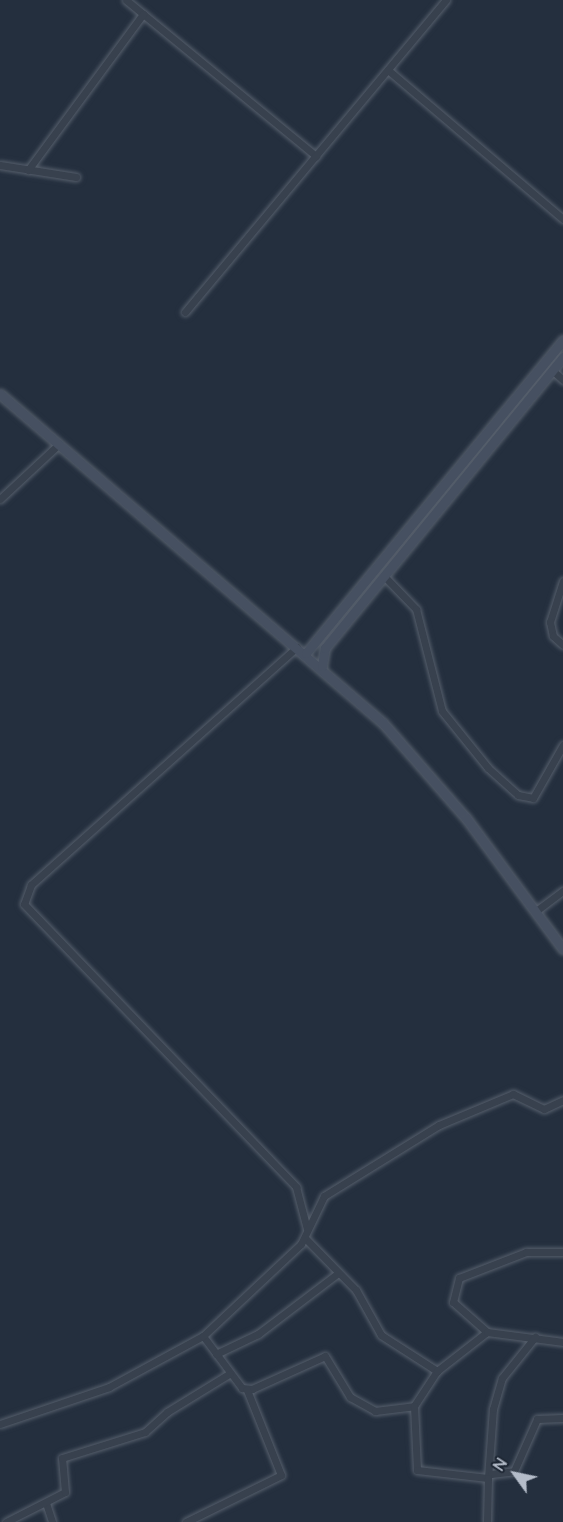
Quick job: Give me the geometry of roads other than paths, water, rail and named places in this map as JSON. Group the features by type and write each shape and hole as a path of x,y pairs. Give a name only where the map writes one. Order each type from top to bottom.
{"street":[{"path":"126,0 316,156"},
{"path":"185,312 446,0"},
{"path":"28,170 143,14"},
{"path":"388,70 563,219"},
{"path":"0,165 76,177"},
{"path":"0,1425 110,1387 203,1336 305,1238 306,1229 296,1188 24,904 31,885 302,650 563,340"},
{"path":"322,666 326,648 563,357"},
{"path":"552,370 563,380"},
{"path":"0,394 322,666 410,750 563,949"},
{"path":"0,499 59,444"},
{"path":"384,577 416,609 442,711 488,768 518,795 533,798 563,745"},
{"path":"562,584 550,630 563,645"},
{"path":"536,911 563,891"},
{"path":"306,1229 324,1196 448,1120 513,1094 544,1109 563,1100"},
{"path":"305,1238 356,1290 381,1335 437,1371"},
{"path":"563,1252 526,1252 459,1278 453,1302 487,1332 563,1342"},
{"path":"216,1354 258,1334 338,1273"},
{"path":"487,1332 437,1371 414,1406 417,1470 490,1476 514,1471 537,1419 563,1418"},
{"path":"186,1522 281,1475 247,1390 229,1374 203,1336"},
{"path":"487,1522 493,1414 502,1378 535,1337"},
{"path":"247,1390 326,1356 350,1397 366,1409 414,1406"},
{"path":"6,1522 67,1490 62,1458 145,1432 166,1412 229,1374"},
{"path":"46,1503 52,1522"}]}
